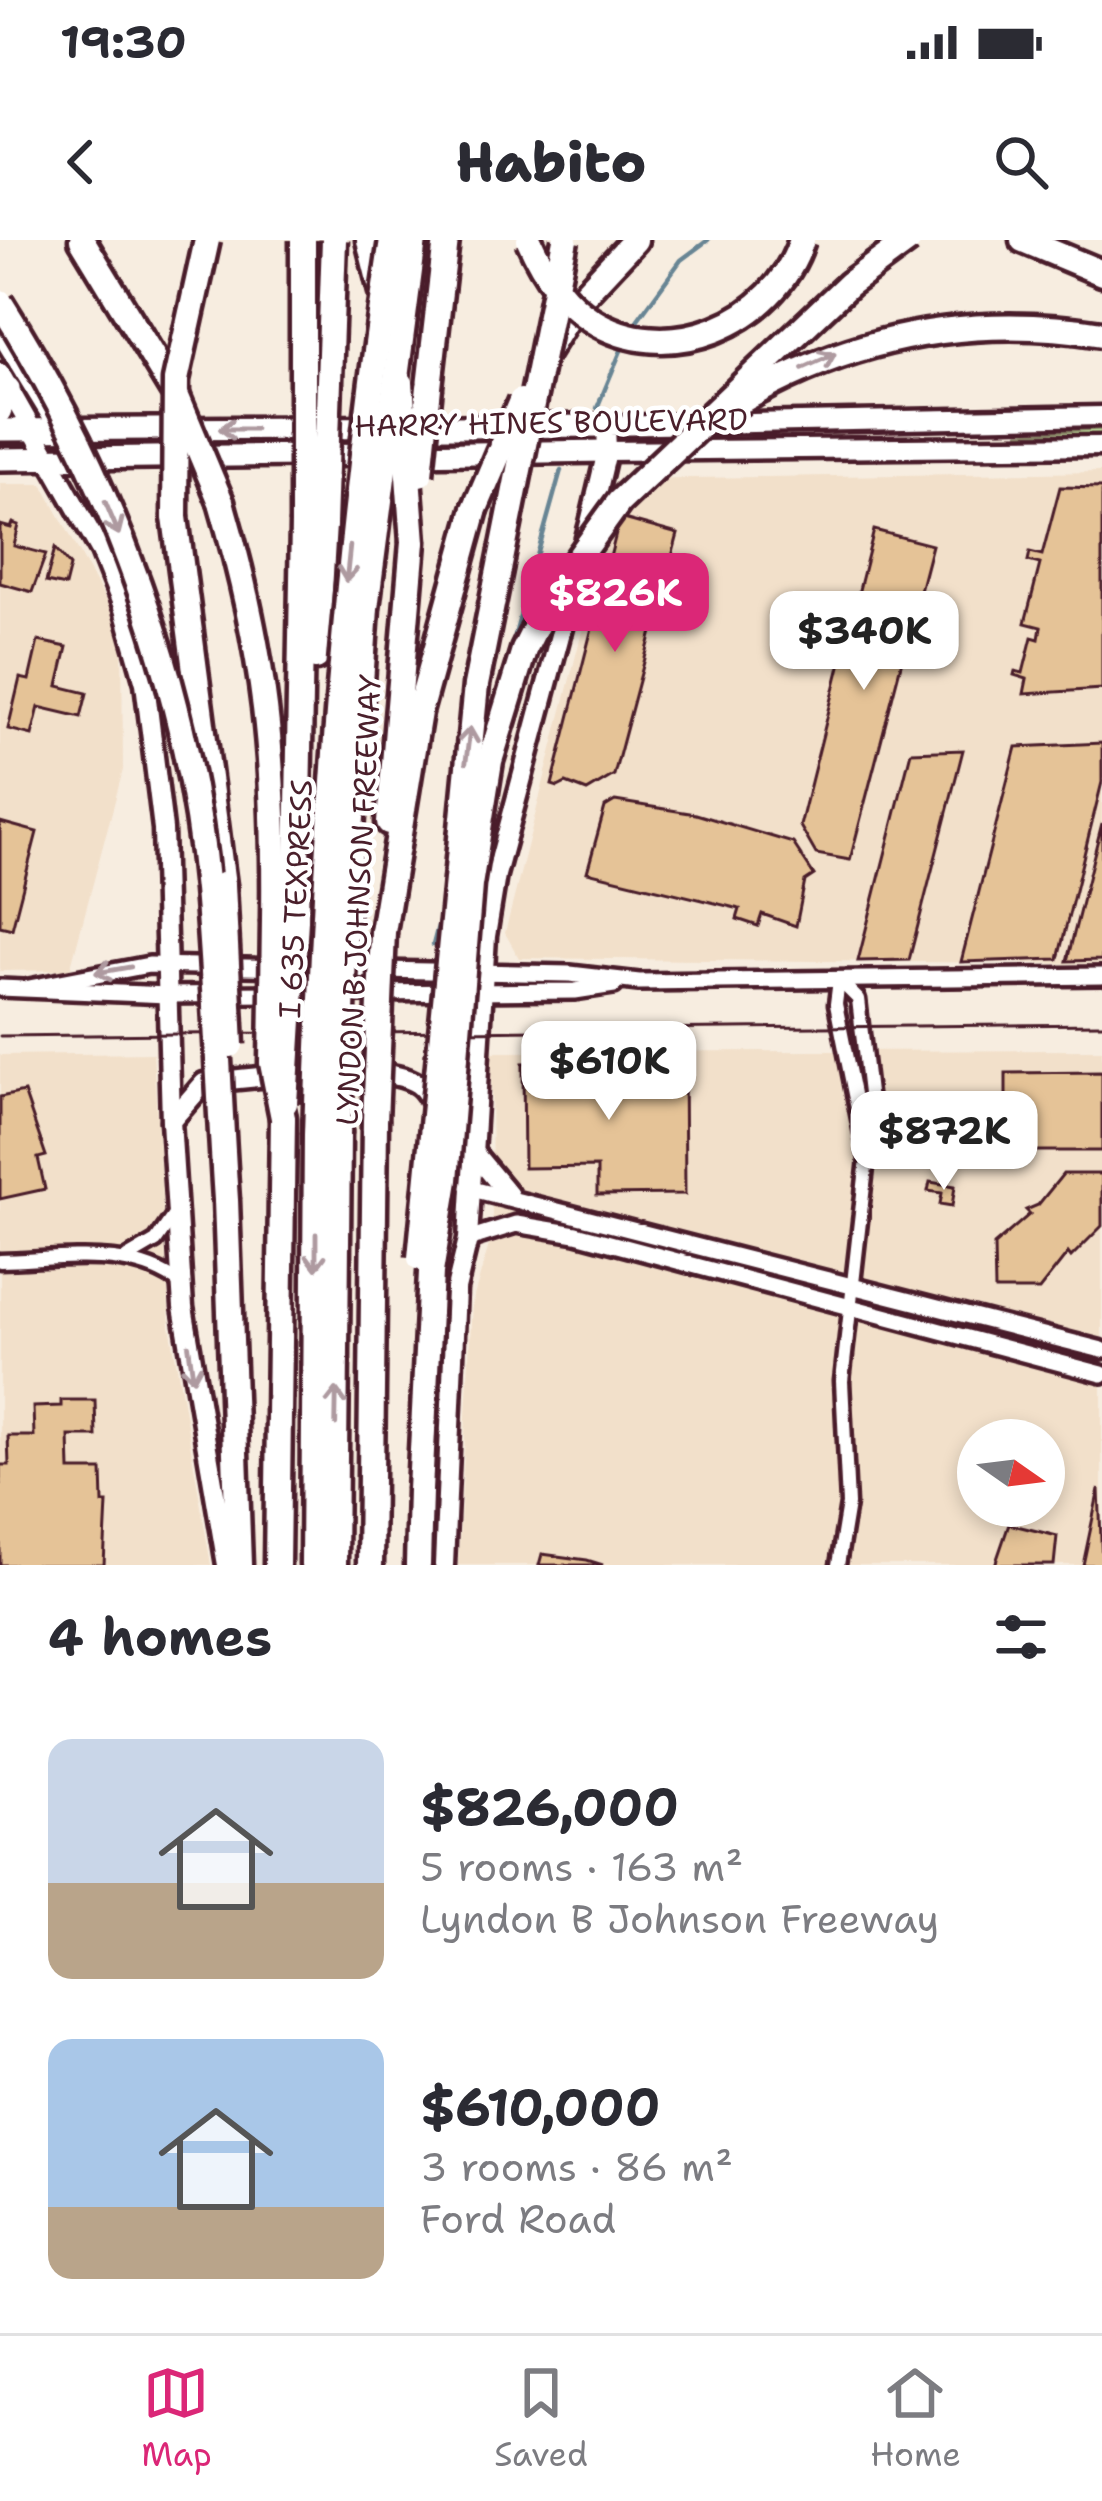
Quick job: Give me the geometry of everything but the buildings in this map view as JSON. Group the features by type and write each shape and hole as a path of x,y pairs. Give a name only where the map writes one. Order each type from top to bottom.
{"highway":[{"path":"82,240 176,395 221,502 256,628 271,723 285,920 272,1063 282,1125 277,1565"},
{"path":"207,240 176,380 172,482 228,932 231,1028 226,1200"},
{"name":"LYNDON B JOHNSON FREEWAY","path":"285,920 300,856 314,524 303,240"},
{"path":"314,524 334,240"},
{"path":"368,240 400,381 413,542"},
{"name":"I 635 TEXPRESS","path":"334,1565 322,921 344,606 392,240"},
{"name":"I 635 TEXPRESS","path":"313,1565 327,1134 366,608 414,240"},
{"name":"LYNDON B JOHNSON FREEWAY","path":"370,1565 376,1408 375,1121 383,932 413,542 446,240"},
{"path":"529,240 548,278 580,312 611,330 665,340 706,334 753,309 779,284 802,240"},
{"path":"418,1565 421,1246 464,778 484,631 565,240"},
{"path":"383,932 419,712 475,509 525,391 576,303 635,240"},
{"path":"420,1490 431,1272 446,1180 470,885 500,722 524,650 551,596 619,502 849,284 909,240"},
{"path":"1023,240 1102,273"},
{"path":"0,302 91,469 123,544 174,705 207,888 226,1200 239,1565"},
{"path":"681,440 784,377 878,340 982,326 1102,334"},
{"path":"376,1408 380,1565"}],"main road":[{"path":"0,332 60,429 61,459"},
{"path":"0,412 5,380"},
{"path":"5,380 34,430 61,459 111,573 145,683 162,810 171,1121 182,1285 191,1369 227,1565"},
{"name":"HARRY HINES BOULEVARD","path":"0,430 606,426 1102,416"},
{"path":"861,449 862,420"},
{"path":"444,1565 456,1289 468,1239 481,984 496,874 607,451 606,426"},
{"name":"HARRY HINES BOULEVARD","path":"0,459 1102,446"},
{"path":"171,1121 203,1083 280,1074 392,1073 422,1086 435,1107 447,1257 456,1289"},
{"path":"472,1151 509,1195"}],"street":[{"path":"28,988 116,969 169,964 574,991 639,982 1102,976"},
{"path":"838,1565 848,1504 842,1381 865,1203 864,1125 870,1102 858,999 839,980"},
{"path":"839,980 836,1004 850,1090 864,1125"},
{"path":"0,988 168,995 481,984"},
{"path":"440,1150 472,1189 1102,1350"},
{"path":"126,1258 156,1241 176,1210"},
{"path":"606,1242 611,1222"},
{"path":"468,1239 516,1224 606,1242 1102,1374"},
{"path":"0,1261 126,1258 162,1269 182,1285"}],"shaded area":[{"path":"1102,472 1102,964 519,958 505,933 621,479"},
{"path":"0,484 42,484 122,630 123,770 70,970 0,971"},
{"path":"1102,1050 1102,1565 458,1565 472,1303 492,1235 491,1052"},
{"path":"153,1053 170,1326 211,1565 0,1565 0,1055"}],"green space":[{"path":"1102,429 1102,437 1019,438 1019,433"}],"waterway":[{"path":"633,326 681,260 708,240"},
{"path":"597,408 625,341"},
{"path":"506,667 561,470"},
{"path":"433,945 442,910"}],"tram line":[{"path":"0,1036 1102,1024"}]}
